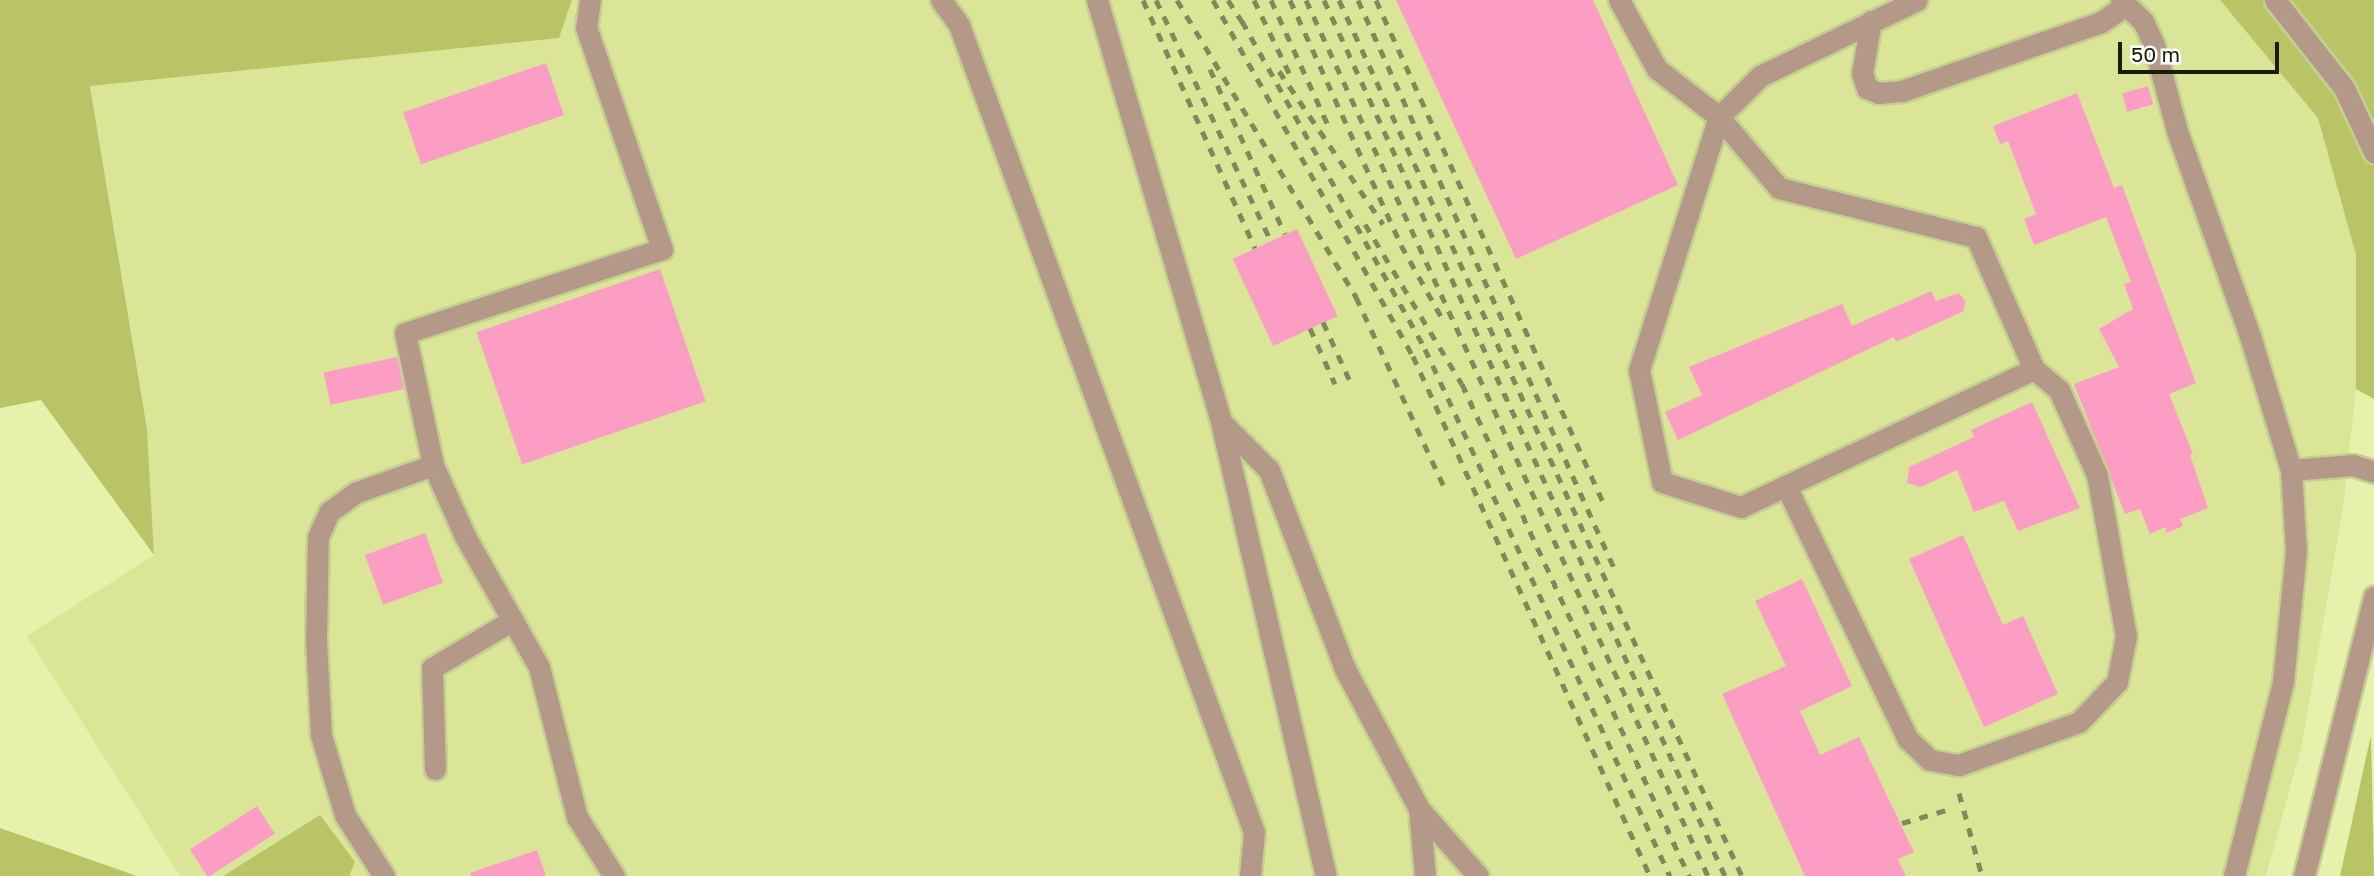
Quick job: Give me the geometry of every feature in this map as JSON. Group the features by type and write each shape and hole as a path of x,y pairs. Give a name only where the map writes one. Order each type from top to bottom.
{"street":[{"path":"590,0 586,27 662,249 405,333 433,465 466,538 538,667 578,817 614,876"},
{"path":"941,0 959,25 1254,832 1250,876"},
{"path":"1097,0 1221,422 1326,876"},
{"path":"1619,0 1657,69 1719,117 1779,188 1976,237 2034,369 2059,390 2097,475 2126,636 2117,681 2079,722 1959,765 1930,760 1908,739 1786,486"},
{"path":"1917,0 1760,76 1719,117 1639,370 1662,482 1741,507 2034,369"},
{"path":"2275,0 2344,88 2374,152"},
{"path":"1871,21 1862,73 1867,88 1879,93 1902,91 2101,22 2124,2 2143,21 2154,45 2177,131 2250,336 2291,470 2296,551 2283,682 2234,876"},
{"path":"1221,422 1269,470 1345,669 1419,808 1478,876"},
{"path":"384,876 345,815 321,735 316,638 318,537 329,512 357,492 433,465"},
{"path":"2291,470 2353,465 2374,472"},
{"path":"2304,876 2374,597"},
{"path":"435,769 432,668 513,620"},
{"path":"1419,808 1425,876"}],"shaded area":[{"path":"0,0 572,0 559,38 90,86 147,429 154,555 41,400 0,408"},
{"path":"572,0 2220,0 2318,118 2356,255 2356,389 2343,508 2302,744 2266,876 180,876 27,636 154,555 147,429 90,85 559,38"},
{"path":"2220,0 2374,0 2374,399 2356,389 2356,255 2318,118"},
{"path":"2371,735 2374,876 2340,876"},
{"path":"320,815 355,862 349,876 223,876"},
{"path":"0,828 137,876 0,876"}],"building":[{"path":"1396,0 1593,0 1678,185 1516,259"},
{"path":"546,63 564,115 421,164 403,112"},
{"path":"2148,86 2153,104 2127,112 2122,93"},
{"path":"2077,93 2114,188 2122,185 2196,383 2169,394 2193,454 2190,455 2208,508 2180,519 2183,526 2167,533 2165,527 2150,534 2140,509 2125,514 2074,384 2119,367 2099,329 2133,309 2124,284 2131,282 2106,217 2034,245 2024,219 2036,214 2008,141 2000,144 1993,126"},
{"path":"1297,229 1338,316 1273,346 1233,259"},
{"path":"660,269 706,401 522,465 477,332"},
{"path":"1931,291 1936,301 1959,293 1965,301 1964,311 1896,342 1894,337 1678,440 1665,412 1702,395 1689,367 1842,304 1852,326"},
{"path":"397,357 404,389 331,405 324,373"},
{"path":"2032,402 2080,508 2018,531 2004,501 1974,512 1957,470 1921,487 1907,483 1909,467 1974,437 1971,430"},
{"path":"425,533 443,583 383,605 365,555"},
{"path":"1963,535 2003,625 2023,616 2058,694 1984,727 1909,559"},
{"path":"1802,579 1852,686 1800,711 1820,755 1859,737 1914,852 1898,859 1906,876 1805,876 1722,694 1786,666 1755,601"},
{"path":"257,806 275,834 210,876 207,876 190,850"},
{"path":"537,850 546,876 471,876 470,873"}],"railway":[{"path":"1143,0 1255,248"},
{"path":"1156,0 1271,241"},
{"path":"1177,0 1356,297 1445,489"},
{"path":"1213,0 1413,356 1650,876"},
{"path":"1228,0 1247,29"},
{"path":"1254,0 1292,79"},
{"path":"1271,0 1329,127"},
{"path":"1290,0 1401,245 1442,318"},
{"path":"1306,0 1708,876"},
{"path":"1324,0 1725,876"},
{"path":"1339,0 1742,876"},
{"path":"1358,0 1615,570"},
{"path":"1376,0 1603,502"},
{"path":"1242,21 1425,349 1670,876"},
{"path":"1210,69 1285,234"},
{"path":"1279,71 1383,224"},
{"path":"1365,224 1462,384 1689,876"},
{"path":"1323,322 1349,379"},
{"path":"1310,328 1335,384"},
{"path":"1959,793 1982,876"},
{"path":"1902,823 1950,809"}]}
